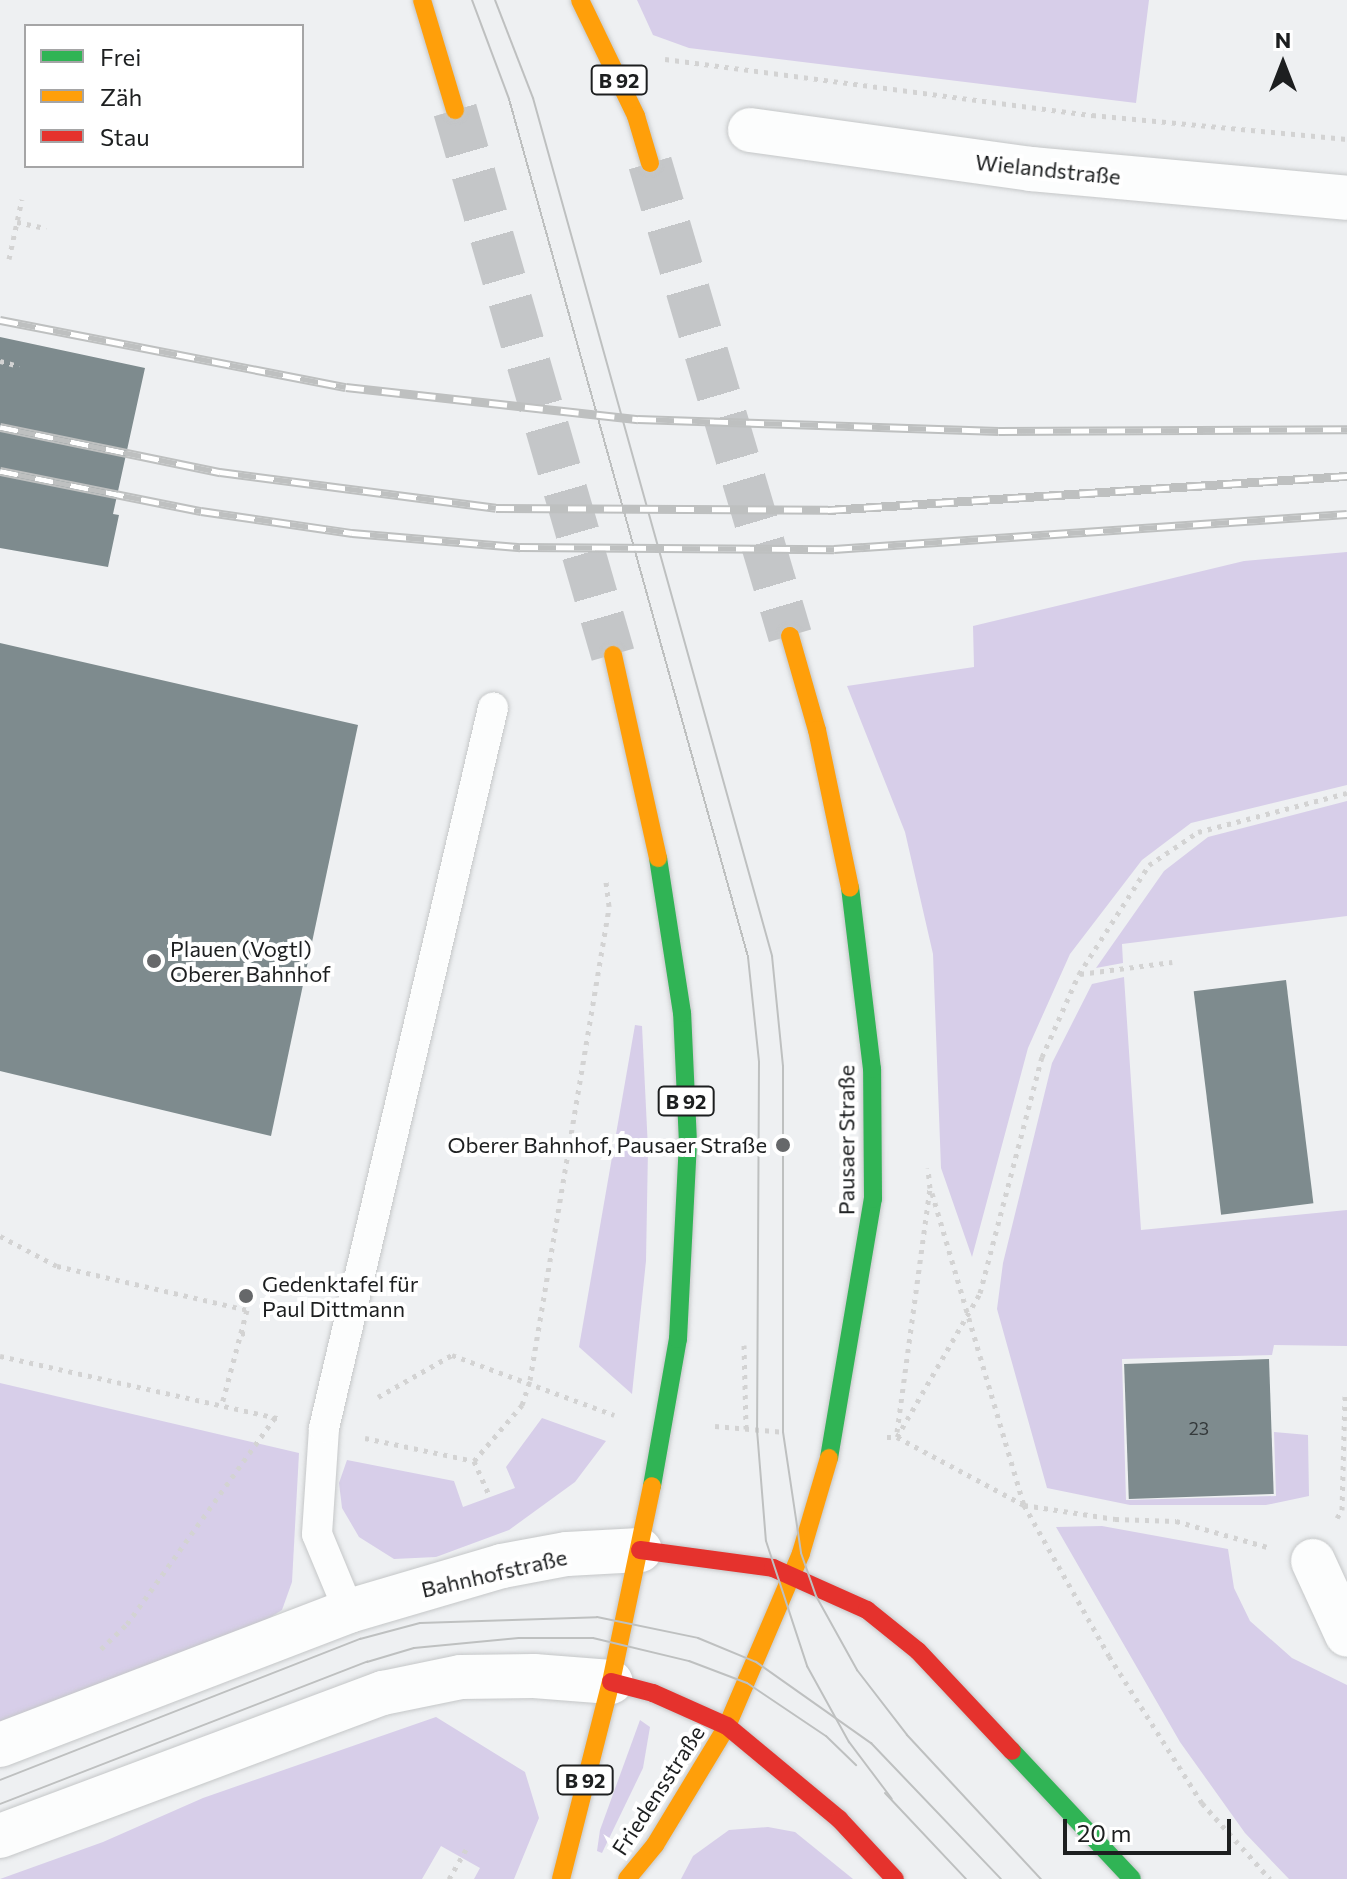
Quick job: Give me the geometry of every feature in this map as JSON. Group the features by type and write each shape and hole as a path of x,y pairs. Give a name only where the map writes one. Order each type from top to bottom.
{"main road":[{"path":"422,0 455,110"},
{"name":"B 92","path":"580,0 636,116 650,163"},
{"name":"Pausaer Straße","path":"727,1726 793,1574 836,1434 873,1199 872,1069 851,893 817,730 790,636"},
{"name":"B 92","path":"561,1879 611,1682 665,1422 678,1339 688,1143 682,1013 667,898 613,655"},
{"name":"Bahnhofstraße","path":"640,1550 735,1560 793,1574 867,1610 918,1651 1132,1879"},
{"path":"611,1682 653,1693 727,1726 828,1809 895,1879"},
{"name":"Friedensstraße","path":"627,1879 655,1845 727,1726"}],"street":[{"name":"Wielandstraße","path":"750,130 1031,169 1347,198"},
{"name":"Bahnhofstraße","path":"0,1745 349,1611 502,1566 567,1554 640,1550"},
{"path":"1313,1561 1347,1635"},
{"path":"0,1836 383,1693 461,1677 534,1676 611,1682"}],"lane":[{"path":"349,1611 317,1534 324,1428 493,708"}],"path":[{"path":"656,58 1092,115 1347,139"},
{"path":"9,259 22,199"},
{"path":"17,222 46,228"},
{"path":"0,361 19,366"},
{"path":"897,1437 980,1293 1042,1057 1079,974 1149,865 1198,832 1347,793"},
{"path":"474,1461 522,1405 530,1380 609,906 606,875"},
{"path":"1079,974 1172,962"},
{"path":"930,1188 1024,1505 1109,1656 1202,1803 1270,1879"},
{"path":"0,1236 57,1266 247,1310 222,1404"},
{"path":"241,1333 250,1335"},
{"path":"744,1345 746,1429"},
{"path":"324,1428 452,1355 530,1380 612,1415 746,1429 897,1437 1024,1505 1115,1519 1176,1521 1313,1561 1342,1510 1345,1396"},
{"path":"0,1356 474,1461"},
{"path":"98,1652 127,1624 275,1417"},
{"path":"474,1461 490,1497"},
{"path":"449,1879 466,1850"}],"shaded area":[{"path":"637,0 1149,0 1136,103 689,48 653,35"},
{"path":"1347,552 1347,785 1191,823 1142,860 1070,954 1028,1048 972,1257 941,1168 933,954 905,832 847,686 974,667 973,626 1244,561"},
{"path":"1347,801 1347,916 1122,944 1123,963 1096,968 1164,871 1208,837"},
{"path":"1124,977 1141,1230 1347,1210 1347,1346 1274,1345 1272,1355 1122,1359 1126,1500 1276,1496 1274,1432 1308,1435 1309,1496 1266,1505 1130,1505 1047,1488 997,1309 1003,1263 1052,1063 1092,984"},
{"path":"635,1025 642,1026 648,1149 646,1261 632,1394 579,1347"},
{"path":"0,1383 299,1453 292,1582 282,1610 258,1625 0,1722"},
{"path":"542,1418 606,1441 575,1482 509,1530 436,1557 394,1559 359,1537 342,1508 339,1483 347,1460 454,1481 463,1507 515,1488 506,1467"},
{"path":"1102,1526 1228,1549 1234,1588 1250,1621 1292,1658 1347,1685 1347,1879 1289,1879 1245,1833 1180,1742 1056,1527"},
{"path":"436,1717 525,1772 539,1818 514,1879 474,1879 480,1868 441,1846 422,1879 0,1879 103,1842 203,1798"},
{"path":"640,1720 650,1727 643,1768 602,1853 597,1851 600,1830"},
{"path":"768,1827 795,1832 853,1879 681,1879 693,1856 729,1830"}],"building":[{"path":"0,337 145,368 113,514 119,515 108,567 0,548"},
{"name":"Plauen (Vogtl) Oberer Bahnhof","path":"0,643 358,725 271,1136 0,1071"},
{"path":"1286,980 1313,1203 1221,1215 1194,991"},
{"path":"1269,1359 1274,1494 1129,1499 1124,1364"}],"tunnel":[{"path":"455,110 613,655"},
{"path":"650,163 790,636"}],"tram line":[{"path":"472,0 509,99 748,957 759,1062 757,1430 766,1541 807,1666 849,1742 892,1799"},
{"path":"495,0 533,98 772,956 783,1066 783,1432 801,1553 816,1596 857,1670 907,1735 1041,1879"},
{"path":"0,1780 360,1639 420,1623 597,1617 698,1638 756,1662 871,1743 1001,1879"},
{"path":"0,1804 367,1662 414,1648 519,1638 593,1638 689,1661 747,1683 826,1736 856,1765"},
{"path":"885,1793 966,1879"}],"railway":[{"path":"0,320 346,387 638,419 999,431 1347,429"},
{"path":"0,427 220,472 496,508 828,510 1347,476"},
{"path":"0,471 201,511 352,533 520,547 834,549 1347,514"}],"traffic: fast":[{"path":"652,1486 678,1339 688,1143 682,1013 658,858"},
{"path":"829,1458 873,1199 872,1069 850,888"},
{"path":"1012,1751 1132,1879"}],"traffic: slow":[{"path":"422,0 455,110"},
{"path":"580,0 636,116 650,163"},
{"path":"790,636 817,730 850,888"},
{"path":"613,655 658,858"},
{"path":"627,1879 655,1845 727,1726 801,1553 829,1458"},
{"path":"561,1879 611,1682 652,1486"}],"traffic: jam":[{"path":"640,1550 773,1568 867,1610 918,1651 1012,1751"},
{"path":"611,1682 653,1693 727,1726 839,1819 895,1879"}],"place":[{"name":"Plauen (Vogtl) Oberer Bahnhof","path":"154,961"},
{"name":"Oberer Bahnhof, Pausaer Straße","path":"783,1145"},
{"name":"Gedenktafel für Paul Dittmann","path":"246,1296"}]}
